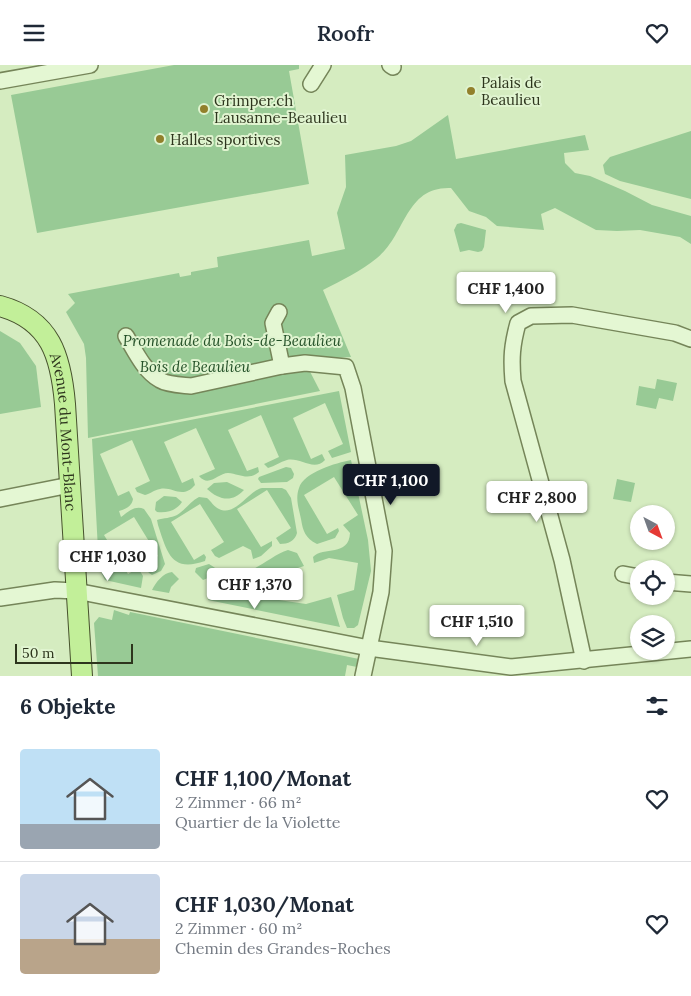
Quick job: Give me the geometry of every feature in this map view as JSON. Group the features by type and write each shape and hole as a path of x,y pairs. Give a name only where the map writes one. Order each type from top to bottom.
{"main road":[{"name":"Avenue du Mont-Blanc","path":"0,306 12,309 25,316 48,338 55,351 63,379 82,676"}],"street":[{"path":"0,81 90,65"},
{"path":"311,84 324,65"},
{"path":"279,312 273,323 282,366"},
{"path":"584,661 562,560 513,381 512,344 518,323 531,317 572,315 675,333 691,339"},
{"path":"126,336 144,365 160,381 191,387 282,366 305,363 346,367 353,388 384,551 381,592 363,676"},
{"path":"0,499 70,485"},
{"path":"624,574 630,575"},
{"path":"675,583 691,584"},
{"path":"0,598 55,590 76,591 369,647 511,667 691,649"}],"green space":[{"name":"Halles sportives","path":"174,65 299,65 299,69 289,71 309,184 37,233 11,95"},
{"name":"Bois de Beaulieu","path":"448,115 456,159 585,135 589,150 564,153 565,163 575,173 590,176 652,205 691,216 691,244 680,237 640,230 596,230 555,208 541,214 544,230 497,226 486,217 469,211 451,188 436,189 424,195 415,203 387,248 377,258 323,290 351,357 304,360 320,391 88,438 86,358 84,344 66,312 75,303 68,294 179,273 180,277 191,275 191,272 218,267 217,257 309,240 312,256 345,249 337,213 346,187 345,155 396,146 411,141"},
{"path":"691,131 691,199 620,181 605,174 603,165 610,157"},
{"path":"461,223 486,230 482,251 469,250 460,252 454,230 457,224"},
{"path":"0,331 20,343 36,366 41,407 0,414"},
{"path":"657,379 677,383 673,401 659,398 656,409 636,405 639,386 655,389"},
{"path":"339,391 351,452 332,458 328,451 343,444 325,403 293,418 311,459 322,454 325,460 316,465 297,460 287,460 268,468 264,464 279,457 261,415 228,430 247,471 258,467 259,472 255,475 244,476 228,473 206,481 199,476 215,469 196,428 164,442 182,483 193,478 195,485 186,492 165,489 145,495 137,492 135,488 150,481 132,440 100,454 118,496 129,491 133,499 128,507 119,511 121,517 135,508 144,509 151,519 165,564 161,571 152,575 143,565 158,556 134,517 104,535 128,574 138,568 143,576 141,588 105,580 99,568 92,439"},
{"path":"351,460 368,540 371,571 358,625 354,628 347,628 337,595 354,590 358,563 329,558 314,563 313,557 345,545 349,540 350,533 343,525 358,515 334,477 304,495 327,534 338,528 339,531 335,538 317,544 307,537 304,531 297,496 302,482 307,477 329,466"},
{"path":"286,467 291,468 294,474 293,478 287,482 261,483 258,479 259,477"},
{"path":"617,479 635,483 631,502 613,499"},
{"path":"227,482 244,490 235,497 221,498 207,489 214,483"},
{"path":"262,488 282,488 286,490 291,498 297,533 293,540 280,544 276,538 291,528 267,490 237,509 261,547 272,541 272,546 261,556 253,559 251,550 243,546 219,558 215,556 211,550 224,542 200,504 171,522 194,560 204,554 206,557 205,561 185,564 172,558 164,544 157,520 177,515 199,497 207,498 219,509 231,510"},
{"path":"164,496 176,497 182,502 171,511 157,512 155,510 156,502"},
{"path":"288,550 297,553 304,566 283,573 279,600 306,604 331,597 340,627 208,600 213,593 231,586 234,575 218,574 203,580 195,572 196,568 209,564 219,571 237,575 255,568"},
{"path":"172,572 179,579 171,587 169,593 152,590 160,578"},
{"path":"114,610 129,615 130,612 359,659 357,667 347,665 345,676 98,676 94,623 99,617 112,620"}],"place":[{"name":"Palais de Beaulieu","path":"471,91"},
{"name":"Grimper.ch Lausanne-Beaulieu","path":"204,109"},
{"name":"Halles sportives","path":"160,139"}],"park label":[{"name":"Promenade du Bois-de-Beaulieu","path":"232,340"}]}
